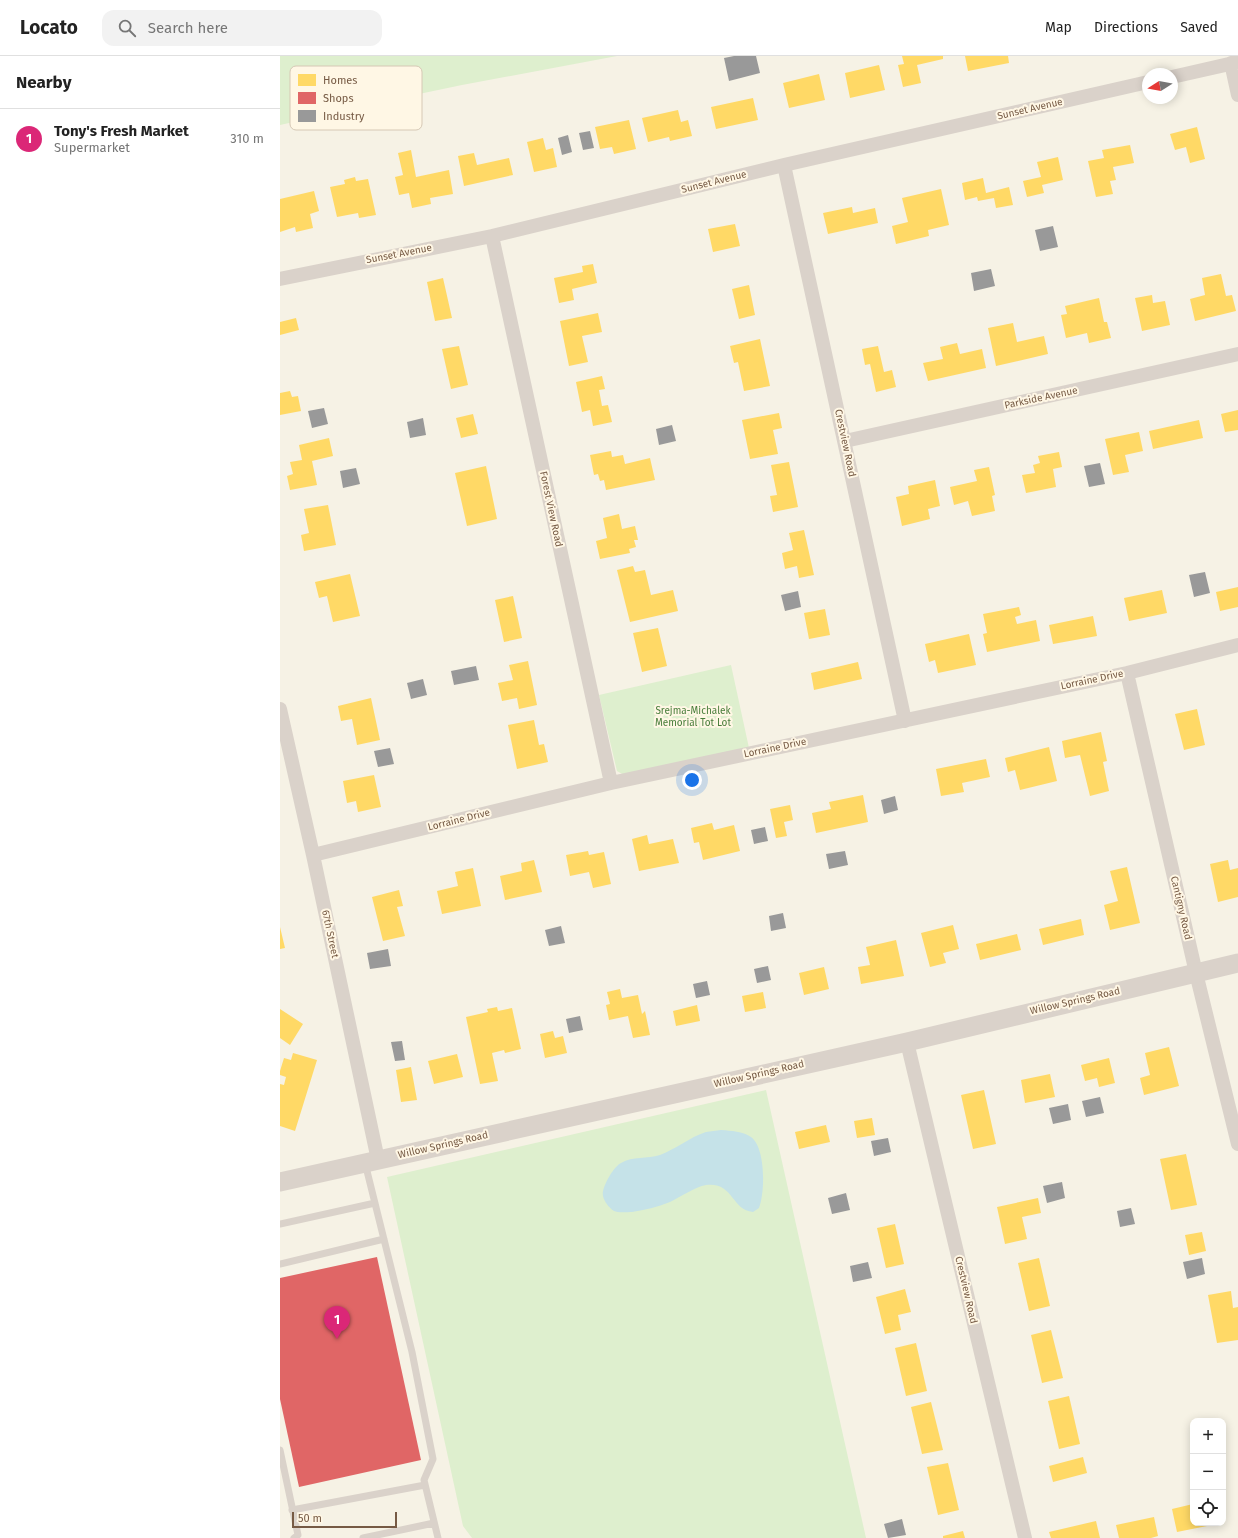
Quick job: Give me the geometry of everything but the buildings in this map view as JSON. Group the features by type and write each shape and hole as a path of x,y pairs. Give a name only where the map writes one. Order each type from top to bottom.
{"main road":[{"name":"Willow Springs Road","path":"280,1182 907,1042 1238,963"}],"street":[{"path":"1178,76 1235,62 1238,94"},
{"name":"Sunset Avenue","path":"280,278 492,236 784,165 1142,83"},
{"name":"Crestview Road","path":"784,165 905,721"},
{"name":"Forest View Road","path":"492,236 611,783"},
{"name":"Parkside Avenue","path":"845,441 1238,354"},
{"name":"Lorraine Drive","path":"313,855 611,783 905,721 1127,672 1238,645"},
{"name":"Cantigny Road","path":"1127,672 1196,973 1238,1144"},
{"name":"67th Street","path":"280,709 283,736 313,855 371,1161"},
{"name":"Crestview Road","path":"907,1042 1025,1538"}],"lane":[{"path":"371,1161 375,1203 412,1352 433,1459 424,1480 438,1538"},
{"path":"280,1224 375,1203"},
{"path":"280,1264 384,1239"},
{"path":"280,1450 297,1537"},
{"path":"292,1510 425,1485"},
{"path":"363,1538 434,1523"}],"green space":[{"path":"280,56 617,56 422,93 422,66 290,66 290,123 280,125"},
{"name":"Srejma-Michalek Memorial Tot Lot","path":"731,665 749,748 624,775 617,771 599,695"},
{"path":"766,1090 866,1538 472,1538 463,1526 387,1177"}],"water":[{"path":"721,1130 748,1135 756,1143 762,1160 763,1182 759,1208 753,1212 740,1207 727,1192 715,1185 702,1186 670,1202 632,1212 614,1211 606,1202 603,1196 604,1188 615,1168 621,1163 630,1159 660,1155 700,1134"}],"place":[{"name":"Tony's Fresh Market","path":"337,1339"}]}
